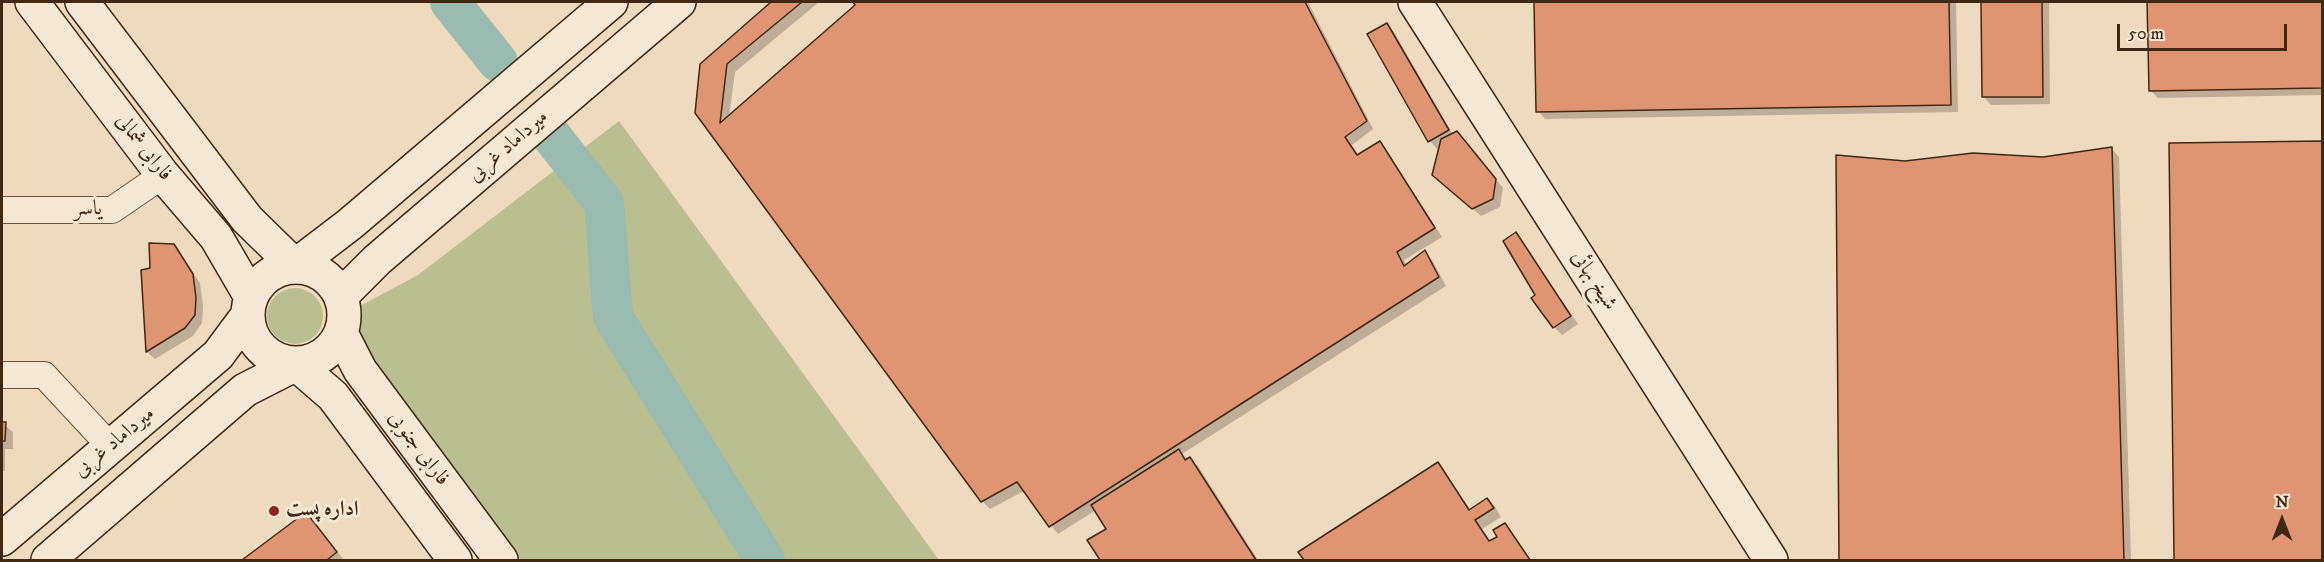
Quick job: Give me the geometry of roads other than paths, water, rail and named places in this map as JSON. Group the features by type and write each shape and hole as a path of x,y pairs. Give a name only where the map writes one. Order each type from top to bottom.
{"street":[{"name":"فارابی شمالی","path":"32,2 163,175 216,237 249,306"},
{"name":"فارابی شمالی","path":"82,2 247,219 295,266"},
{"path":"295,266 350,224 578,14 611,2"},
{"name":"میرداماد غربی","path":"341,296 377,260 680,2"},
{"name":"شیخ بهائی","path":"1414,2 1771,561"},
{"path":"578,14 609,61"},
{"name":"یاسر","path":"2,210 112,210 163,175"},
{"path":"295,266 310,268 322,274 341,296 345,321 341,333 324,355 311,362 296,364 281,362 268,355 257,344 250,331 249,306 258,285 268,275 281,269 295,266"},
{"name":"میرداماد غربی","path":"2,539 218,355 249,306"},
{"name":"فارابی جنوبی","path":"341,333 360,370 501,561"},
{"name":"میرداماد غربی","path":"48,561 245,390 296,364"},
{"name":"فارابی جنوبی","path":"296,364 333,396 455,561"},
{"path":"2,375 44,375 110,446"}],"waterway":[{"path":"450,2 498,62"},
{"path":"553,138 604,203 613,317 765,560"}],"place":[{"name":"اداره پست","path":"274,511"}]}
